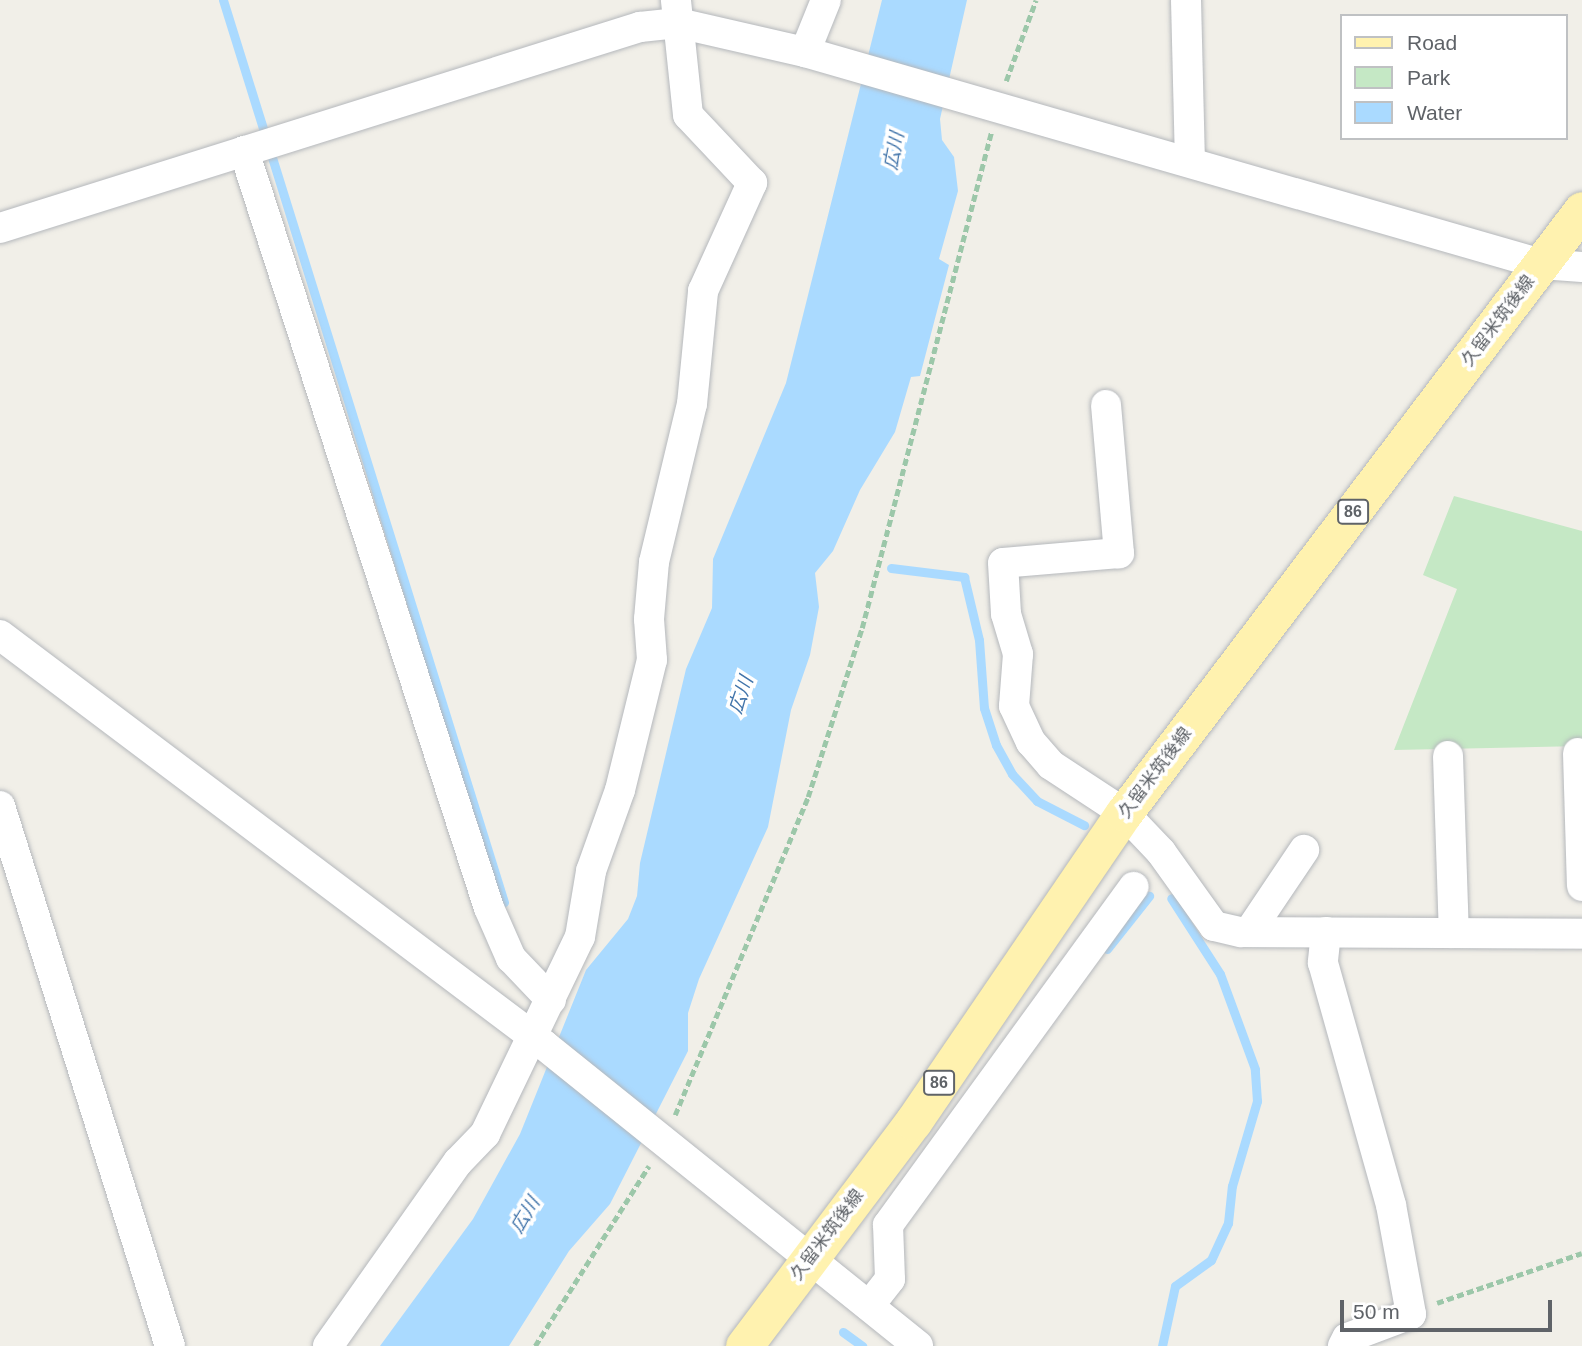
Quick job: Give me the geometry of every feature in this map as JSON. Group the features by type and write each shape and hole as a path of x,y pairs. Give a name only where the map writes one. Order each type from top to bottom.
{"main road":[{"name":"久留米筑後線","path":"744,1346 913,1122 1124,813 1582,210"}],"street":[{"path":"805,52 826,0"},
{"path":"1186,0 1190,162"},
{"path":"328,1346 458,1162 485,1134 538,1041 551,1000 580,937 591,871 621,790 652,660 649,619 654,562 692,404 703,292 752,183 688,115 677,11"},
{"path":"0,228 640,27 677,11 934,92 1190,162 1541,264 1582,267"},
{"path":"261,145 489,908 511,958 551,1000"},
{"path":"1106,405 1119,553 1003,563 1006,614 1018,654 1014,706 1031,742 1051,765 1124,813 1161,852 1214,926 1249,932 1326,933 1454,933 1580,926"},
{"path":"0,635 538,1041 661,1137 918,1346"},
{"path":"1578,753 1582,886"},
{"path":"1448,756 1454,933"},
{"path":"0,806 170,1346"},
{"path":"1249,932 1304,850"},
{"path":"869,1306 890,1279 888,1225 1134,887"},
{"path":"1326,933 1323,963 1391,1205 1410,1314 1347,1338 1343,1346"}],"path":[{"path":"535,1346 661,1137 812,784 862,628 991,140 994,108 1035,0"},
{"path":"1410,1314 1474,1287 1582,1253"}],"green space":[{"path":"1454,496 1582,531 1582,746 1394,750 1457,589 1423,575"}],"water":[{"name":"広川","path":"882,0 967,0 940,119 942,140 954,157 958,191 939,259 949,265 920,376 911,377 895,432 860,490 833,551 815,573 819,607 810,655 791,710 768,827 699,979 688,1013 688,1051 610,1204 569,1251 509,1346 380,1346 473,1219 520,1134 586,970 628,919 637,896 640,863 686,669 712,608 713,559 786,383"}],"waterway":[{"path":"223,0 504,902"},
{"path":"891,568 964,577 979,640 984,708 996,745 1012,774 1037,801 1084,825"},
{"path":"1107,949 1149,896"},
{"path":"1162,1346 1175,1286 1211,1260 1228,1223 1232,1186 1257,1101 1255,1069 1220,974 1171,898"},
{"path":"843,1332 862,1346"}]}
